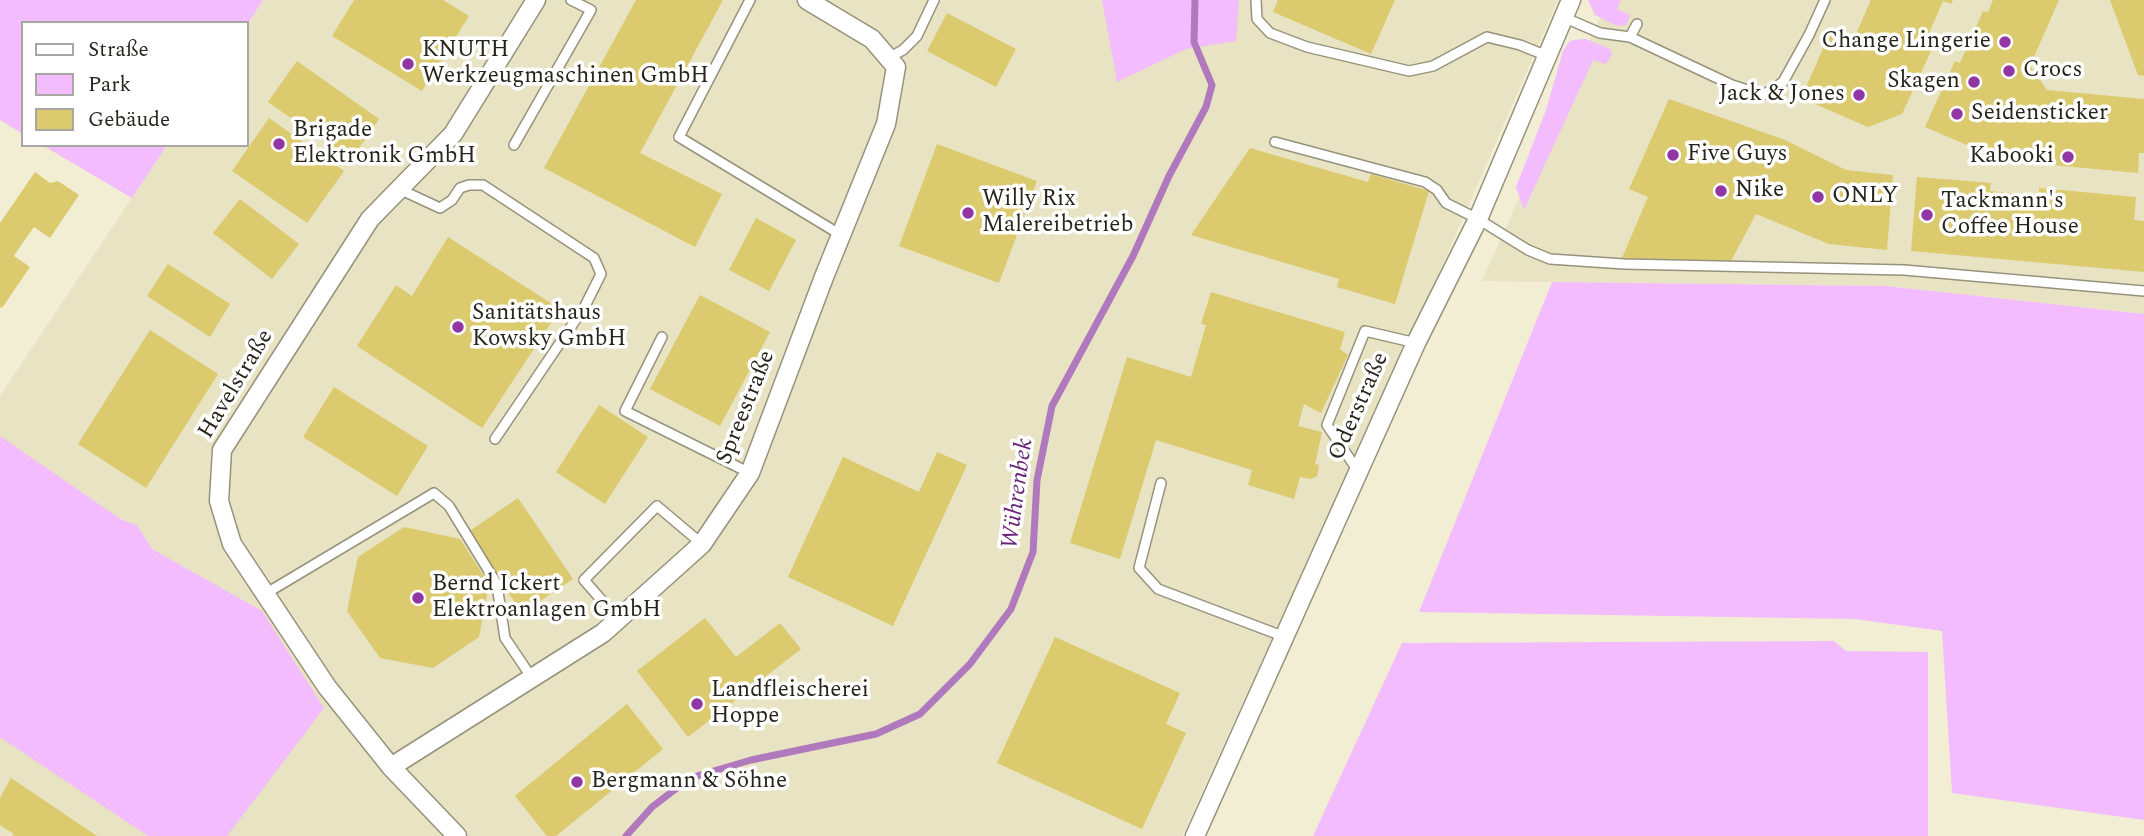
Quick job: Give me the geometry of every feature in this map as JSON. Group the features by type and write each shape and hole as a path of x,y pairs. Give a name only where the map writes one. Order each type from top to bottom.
{"street":[{"name":"Havelstraße","path":"457,836 391,767 327,687 232,544 219,501 222,450 370,219 453,134 536,0"},
{"path":"807,0 872,39 888,58"},
{"name":"Oderstraße","path":"1195,836 1416,344 1478,219 1571,0"},
{"name":"Spreestraße","path":"391,767 603,633 702,544 750,473 886,124 896,67 888,58"}],"lane":[{"path":"514,145 591,10 571,0"},
{"path":"750,0 679,137 841,235"},
{"path":"888,58 903,50 917,36 934,0"},
{"path":"1256,0 1256,19 1270,33 1307,47 1409,71 1433,66 1487,37 1520,45 1547,56"},
{"path":"1563,17 1600,33 1625,36 1732,85 1763,95 1783,82 1825,0"},
{"path":"1625,36 1637,24"},
{"path":"1275,142 1425,182 1437,190 1446,204 1478,219 1528,250 1550,259 1624,264 1905,270 2144,291"},
{"path":"399,189 440,208 452,200 460,188 483,185 594,258 601,274 585,306 495,439"},
{"path":"1358,471 1327,425 1365,331 1416,344"},
{"path":"662,337 625,411 750,473"},
{"path":"1161,483 1139,568 1158,589 1285,637"},
{"path":"265,594 434,493 449,506 495,581 505,638 532,678"},
{"path":"618,619 584,580 657,506 702,544"}],"shaded area":[{"path":"263,0 1558,0 1442,266 1182,836 0,836 0,396 166,147 248,147 248,23"},
{"path":"1608,0 2144,0 2144,314 1886,286 1482,281"}],"green space":[{"path":"0,0 263,0 248,23 248,21 21,21 21,133 0,120"},
{"path":"1102,0 1239,0 1236,41 1186,49 1117,82"},
{"path":"1588,0 1621,0 1617,9 1630,15 1626,25 1617,26 1595,15"},
{"path":"1586,39 1610,49 1612,55 1606,64 1593,60 1524,210 1516,187 1546,110 1563,51 1573,40"},
{"path":"45,147 166,147 132,198"},
{"path":"1552,282 1886,286 2144,314 2144,820 1952,793 1942,631 1855,619 1419,612"},
{"path":"0,436 122,520 137,525 152,549 262,611 324,708 227,836 148,836 0,737"},
{"path":"1834,641 1846,651 1928,652 1928,836 1313,836 1402,643"}],"building":[{"name":"KNUTH Werkzeugmaschinen GmbH","path":"354,0 443,0 469,16 422,91 332,36"},
{"path":"636,0 723,0 640,153 722,194 695,247 544,168"},
{"path":"1278,0 1395,0 1371,54 1273,12"},
{"path":"1871,0 1953,0 1951,4 1943,1 1924,45 1932,49 1902,114 1868,127 1801,98 1831,31 1853,41"},
{"path":"1993,0 2059,0 2030,66 2047,90 2144,99 2144,153 2139,153 2138,173 2041,164 2042,160 1990,155 1925,127 1955,61 1960,63 1983,11 1988,12"},
{"path":"2110,0 2144,0 2144,76 2138,75"},
{"path":"947,13 1016,49 996,87 927,51"},
{"path":"297,61 379,119 351,160 268,102"},
{"path":"1669,99 1785,140 1846,170 1893,175 1887,250 1829,244 1756,214 1731,261 1622,258 1648,197 1629,189"},
{"name":"Brigade Elektronik GmbH","path":"269,118 344,171 307,223 232,171"},
{"name":"Willy Rix Malereibetrieb","path":"937,144 1037,181 999,283 899,246"},
{"path":"1250,148 1368,182 1371,174 1429,191 1395,304 1337,287 1339,279 1191,235"},
{"path":"35,172 50,183 58,181 79,195 50,238 34,227 24,241 14,256 30,267 2,308 0,223"},
{"path":"1917,177 1991,183 1990,191 2039,196 2039,188 2136,197 2134,220 2144,221 2144,272 1911,251"},
{"path":"240,199 299,244 272,279 213,233"},
{"path":"756,218 796,240 769,291 729,270"},
{"name":"Sanitätshaus Kowsky GmbH","path":"448,237 560,309 482,428 357,346 396,285 412,296"},
{"path":"168,264 230,304 210,337 147,296"},
{"path":"1211,292 1345,332 1340,349 1348,355 1321,413 1304,404 1298,426 1322,432 1315,464 1319,465 1317,476 1311,479 1300,477 1294,499 1248,485 1252,470 1156,440 1120,559 1070,543 1127,357 1191,377 1206,325 1201,324"},
{"path":"700,295 770,332 720,426 650,389"},
{"path":"150,330 218,374 146,488 78,444"},
{"path":"334,387 428,446 397,496 303,437"},
{"path":"599,405 648,437 605,504 556,472"},
{"path":"937,452 967,465 893,626 788,577 843,457 919,492"},
{"path":"518,498 573,579 522,613 468,532"},
{"name":"Bernd Ickert Elektroanlagen GmbH","path":"404,527 460,539 489,584 479,637 433,668 380,658 347,611 358,557"},
{"name":"Landfleischerei Hoppe","path":"705,618 736,657 780,623 801,649 688,737 637,671"},
{"path":"1055,637 1180,693 1166,724 1186,733 1142,829 997,763"},
{"name":"Bergmann & Söhne","path":"627,704 663,749 556,836 547,836 515,796"},
{"path":"11,778 97,836 12,836 14,834 0,825 0,798"}],"waterway":[{"name":"Wührenbek","path":"626,836 652,807 690,778 751,760 876,734 920,714 970,664 1011,609 1033,552 1037,480 1052,406 1133,256 1169,176 1206,107 1212,85 1194,42 1195,0"}],"place":[{"name":"Change Lingerie","path":"2005,42"},
{"name":"KNUTH Werkzeugmaschinen GmbH","path":"408,64"},
{"name":"Crocs","path":"2009,71"},
{"name":"Skagen","path":"1974,82"},
{"name":"Jack & Jones","path":"1859,95"},
{"name":"Seidensticker","path":"1957,114"},
{"name":"Brigade Elektronik GmbH","path":"279,144"},
{"name":"Five Guys","path":"1673,155"},
{"name":"Kabooki","path":"2068,157"},
{"name":"Nike","path":"1721,191"},
{"name":"ONLY","path":"1818,197"},
{"name":"Willy Rix Malereibetrieb","path":"968,213"},
{"name":"Tackmann's Coffee House","path":"1927,215"},
{"name":"Sanitätshaus Kowsky GmbH","path":"458,327"},
{"name":"Bernd Ickert Elektroanlagen GmbH","path":"418,598"},
{"name":"Landfleischerei Hoppe","path":"697,704"},
{"name":"Bergmann & Söhne","path":"577,782"}]}
